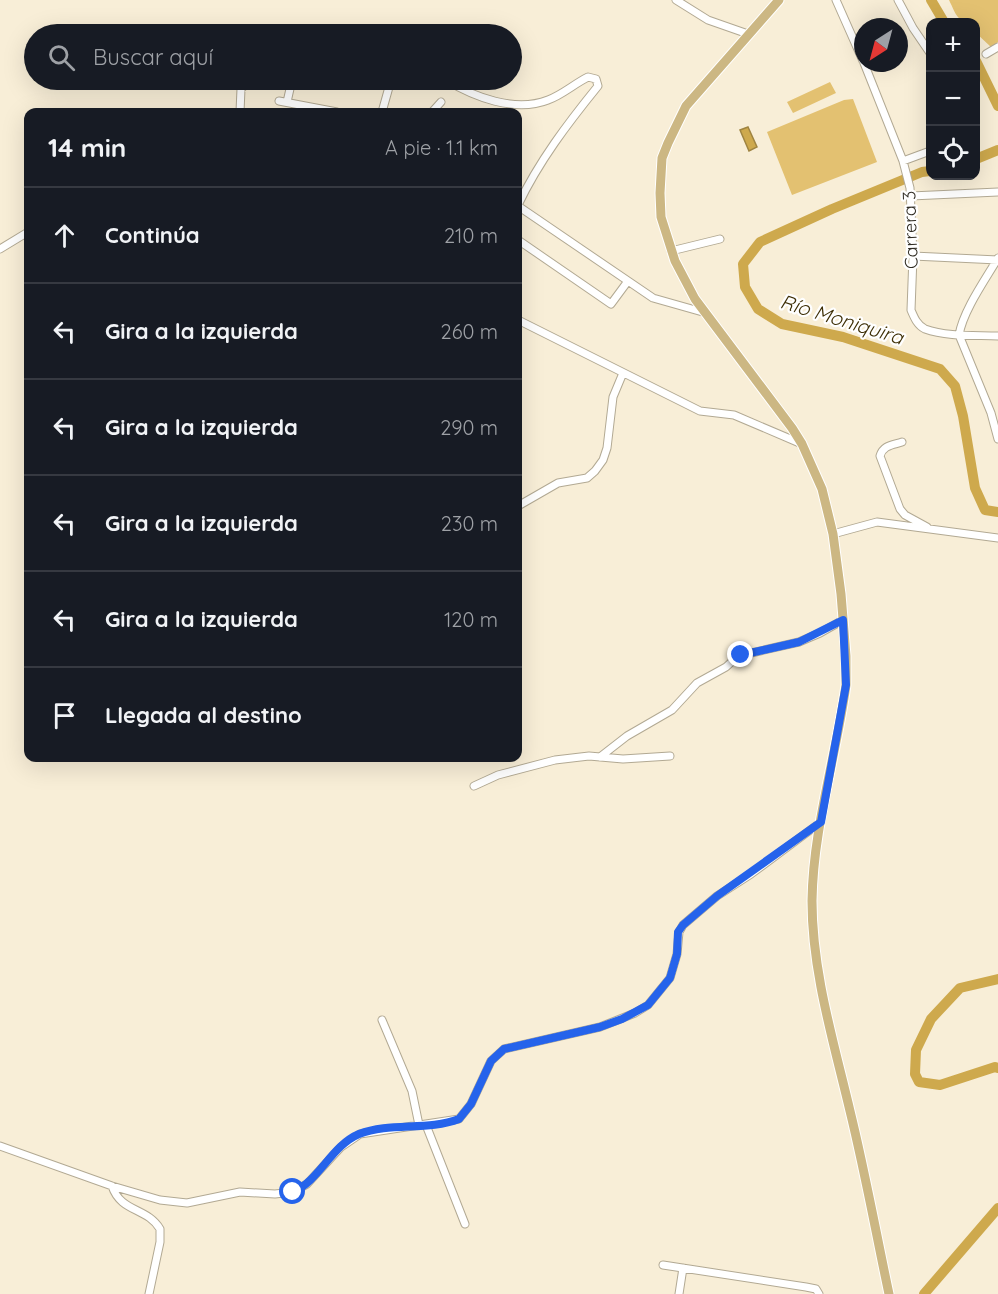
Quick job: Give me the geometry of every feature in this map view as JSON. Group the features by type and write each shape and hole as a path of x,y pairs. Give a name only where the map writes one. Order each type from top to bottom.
{"main road":[{"path":"779,0 692,99 668,143 662,158 660,193 662,217 671,251 685,281 802,444 822,489 832,534 843,620 846,685 821,822 812,902 820,976 889,1294"}],"street":[{"path":"676,0 708,20 748,34"},
{"name":"Carrera 3","path":"836,0 854,41"},
{"path":"898,0 926,46"},
{"path":"986,54 998,47"},
{"name":"Carrera 3","path":"867,72 903,162 910,192 913,256 911,310 916,321 925,328 959,335"},
{"path":"466,90 513,105 550,99 588,77 594,77 597,82 598,86 567,124 539,166 522,198"},
{"path":"240,108 241,90"},
{"path":"288,90 283,102 315,108"},
{"path":"383,108 388,90"},
{"path":"436,108 441,102"},
{"path":"903,162 926,153"},
{"path":"910,192 998,192"},
{"path":"522,208 653,298 706,313"},
{"path":"0,249 24,234"},
{"path":"671,251 720,239"},
{"path":"522,243 611,304 628,281"},
{"path":"913,256 998,260 966,311 959,335 995,413 998,439"},
{"path":"522,322 700,411 734,415 802,444"},
{"path":"959,335 998,336"},
{"path":"522,504 558,483 587,478 595,471 603,460 607,448 613,397 623,373"},
{"path":"902,442 885,447 880,456 900,509 905,515 930,529"},
{"path":"832,534 877,522 998,538"},
{"path":"600,757 627,736 672,710 697,683 726,667 738,656 799,642 843,620"},
{"path":"474,786 498,775 541,763 589,756 624,759 670,756"},
{"path":"0,1146 112,1186 174,1203 187,1203 240,1192 286,1194 307,1184 341,1147 365,1132 456,1120 463,1115 491,1061 507,1047 600,1027 622,1019 648,1005 670,978 677,954 678,932 683,925 708,903 821,822"},
{"path":"382,1020 412,1091 422,1125 465,1224"},
{"path":"112,1186 121,1202 152,1219 160,1229 160,1242 149,1294"},
{"path":"663,1265 814,1289 818,1290 819,1294"},
{"path":"679,1294 683,1268"}],"shaded area":[{"path":"949,0 998,0 998,42 991,47 980,37 980,18 960,18"},
{"path":"830,82 836,93 793,113 787,102"},
{"path":"853,99 877,162 792,195 767,132 844,100"},
{"path":"748,127 757,147 749,151 740,130"}],"waterway":[{"name":"Río Moniquira","path":"931,0 942,18"},
{"name":"Río Moniquira","path":"980,69 998,106"},
{"name":"Río Moniquira","path":"980,157 998,150"},
{"name":"Río Moniquira","path":"926,172 832,209 760,242 743,264 745,287 758,309 782,324 843,337 940,369 955,386 963,416 975,488 985,510 998,512"},
{"name":"Río Moniquira","path":"998,979 960,988 931,1019 916,1050 915,1074 919,1082 940,1085 995,1067 998,1068"},
{"name":"Río Moniquira","path":"924,1294 998,1208"}],"route":[{"path":"293,1192 307,1184 341,1147 360,1134 459,1119 471,1104 491,1061 507,1047 600,1027 622,1019 648,1005 659,994 672,974 677,954 678,932 683,925 698,910 821,822 842,717 846,685 843,620 799,642 741,655"}]}
